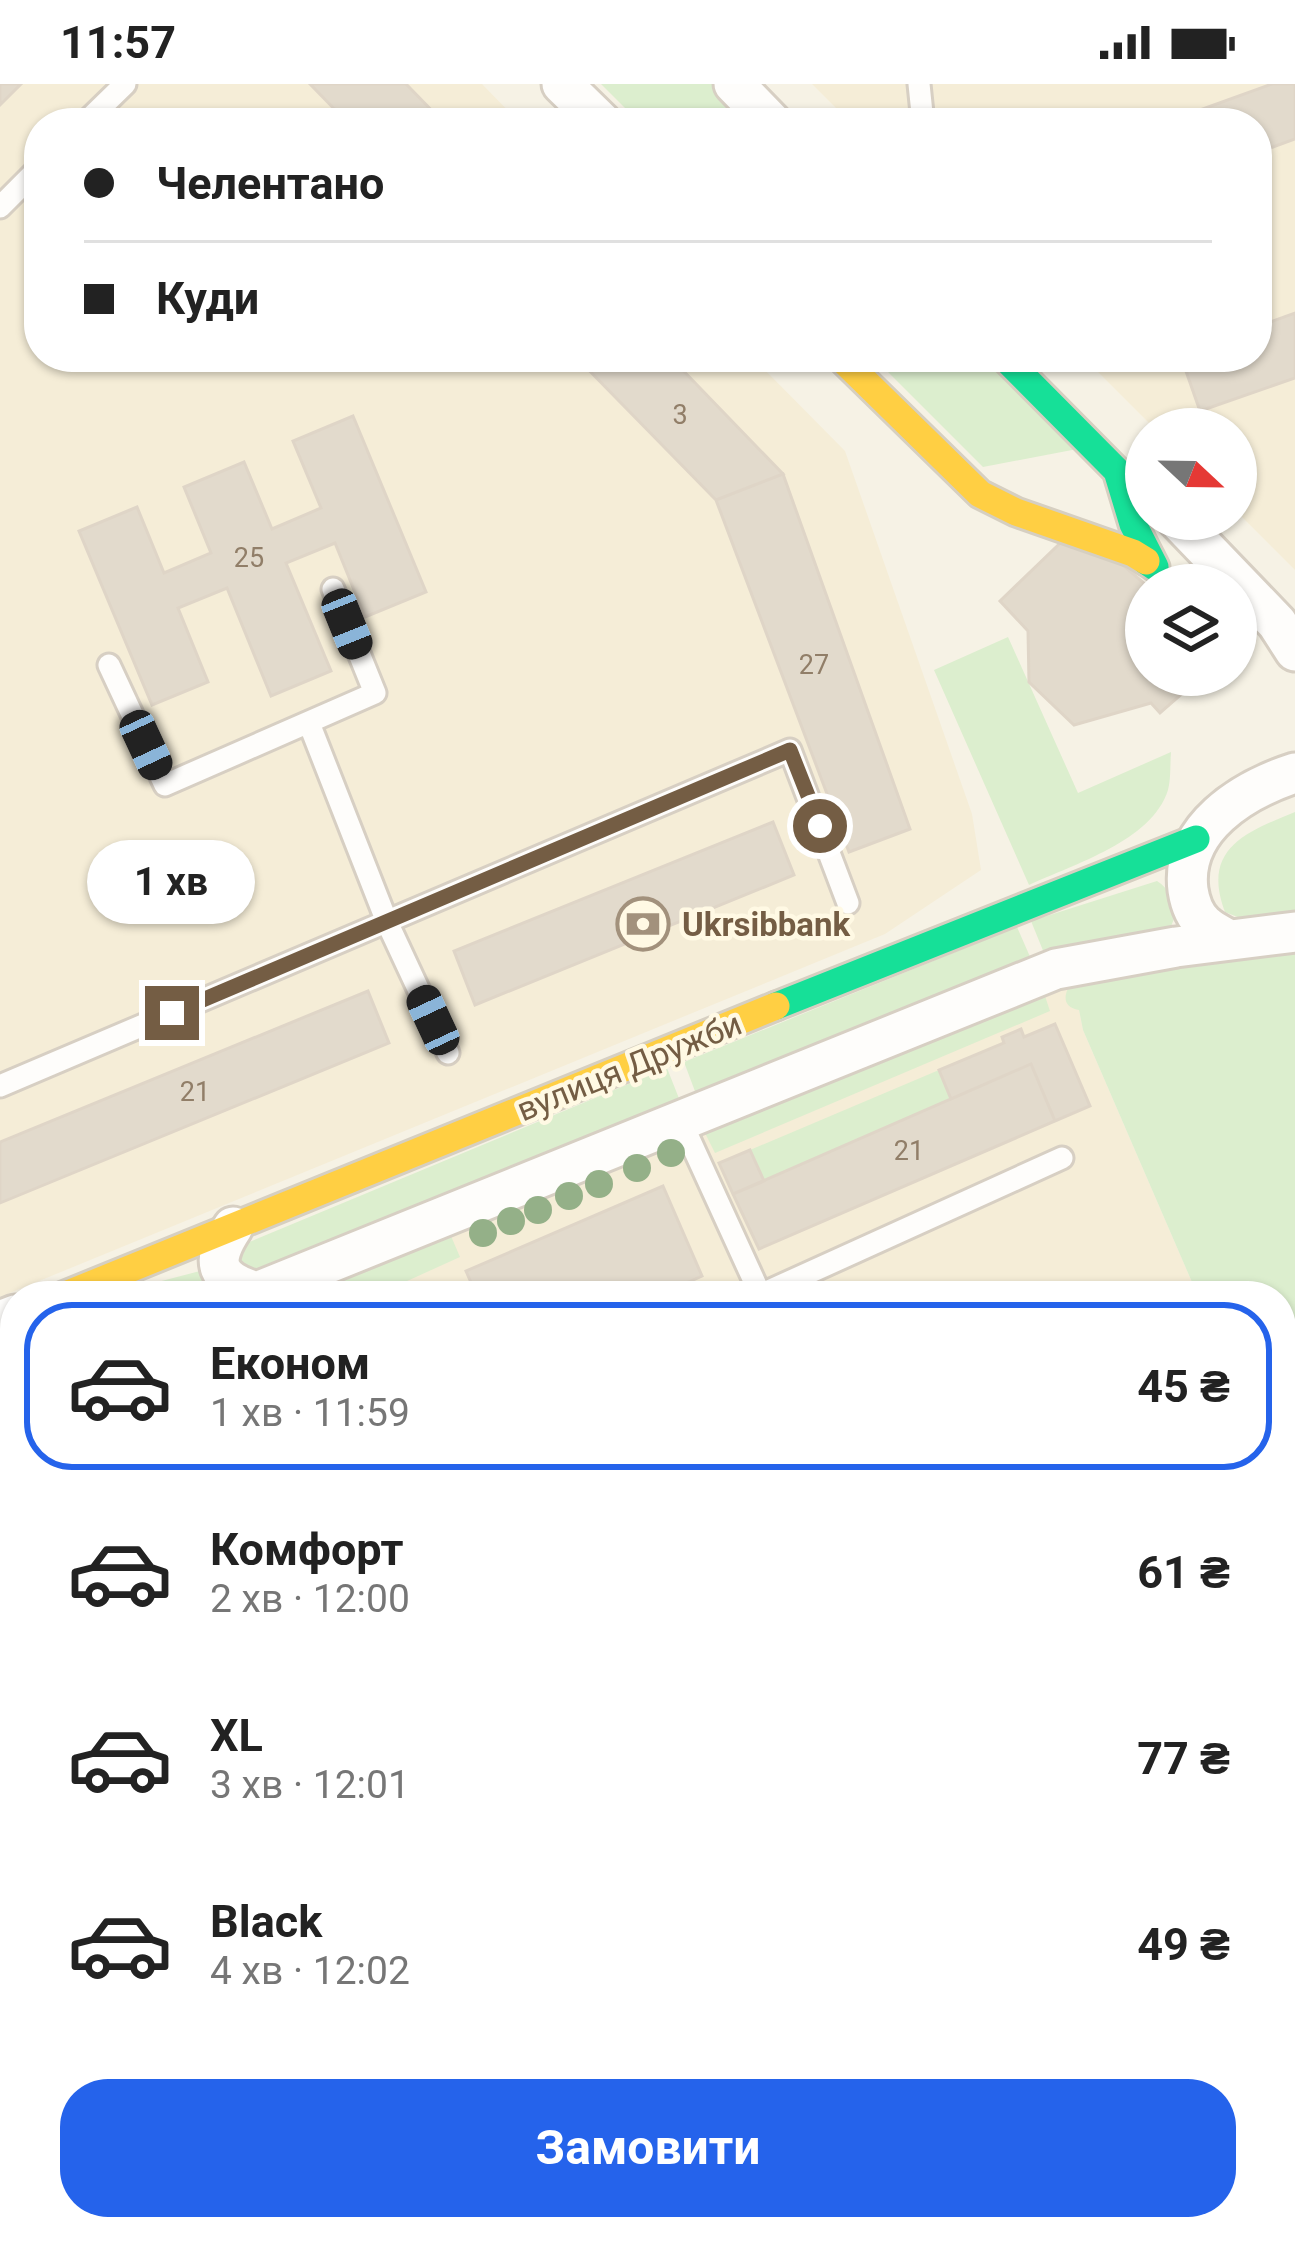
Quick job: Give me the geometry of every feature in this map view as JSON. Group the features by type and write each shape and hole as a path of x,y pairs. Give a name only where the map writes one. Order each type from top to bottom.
{"street":[{"path":"562,84 587,108"},
{"path":"734,84 757,108"},
{"path":"855,372 980,494 1016,512 1133,553 1155,567 1133,524 1117,471 1019,372"},
{"path":"1197,540 1277,623 1295,650"},
{"path":"1228,940 1202,922 1190,904 1186,872 1196,839 1225,809 1286,770"},
{"name":"вулиця Дружби","path":"100,1281 1196,839"},
{"path":"284,1281 1056,969 1295,932"},
{"path":"230,1281 218,1257 233,1227"},
{"path":"178,1250 206,1265 212,1281"}],"lane":[{"path":"100,108 125,84"},
{"path":"0,206 24,183"},
{"path":"109,665 164,784 375,693 333,590"},
{"path":"309,723 387,922 448,1053"},
{"path":"0,1086 790,750 848,903"},
{"path":"682,1121 754,1281"},
{"path":"791,1281 1062,1158"}],"shaded area":[{"path":"0,84 482,84 505,108 24,108 24,372 767,372 845,451 972,814 981,870 885,934 39,1281 0,1281"},
{"path":"812,84 1295,84 1295,570 1257,532 1257,408 1134,408 1098,372 1272,372 1272,108 836,108"},
{"path":"1069,986 1083,1030 1192,1281 338,1281"}],"green space":[{"path":"601,84 715,84 740,108 625,108"},
{"path":"888,372 1016,372 1093,446 983,467"},
{"path":"1008,637 1078,793 1171,752 1168,790 1146,823 1109,849 1029,885 934,670"},
{"path":"1295,812 1295,918 1250,922 1225,912 1219,890 1224,858 1245,836"},
{"path":"1157,881 1175,907 1164,936 1044,953 1031,921"},
{"path":"1017,927 1031,959 696,1094 684,1062"},
{"path":"1295,953 1295,1281 1192,1281 1083,1030 1079,1010 1070,1007 1066,998 1069,986"},
{"path":"1045,996 1050,1011 715,1153 705,1133"},
{"path":"667,1068 680,1101 245,1277 230,1250"},
{"path":"939,1070 951,1099 764,1181 750,1150"},
{"path":"451,1236 460,1257 407,1281 338,1281"},
{"path":"200,1271 202,1281 162,1281"}],"building":[{"path":"0,84 21,84 0,105"},
{"path":"310,84 406,84 429,108 333,108"},
{"path":"1272,84 1295,84 1295,139 1272,147 1272,108 1206,108"},
{"path":"1295,313 1295,378 1199,408 1186,372 1272,372 1272,321"},
{"path":"591,372 684,372 783,474 716,500"},
{"path":"353,416 426,592 365,617 335,543 286,563 331,671 271,696 227,588 178,608 208,682 152,705 79,531 137,507 164,573 211,553 184,487 244,462 272,529 321,508 293,441"},
{"path":"783,474 910,829 849,852 716,500"},
{"path":"1078,526 1125,567 1125,696 1179,696 1160,713 1151,703 1074,725 1029,682 1028,631 1000,601"},
{"path":"773,822 794,875 475,1005 454,951"},
{"path":"368,991 389,1043 0,1203 0,1142"},
{"path":"1055,1024 1090,1106 1055,1121 1031,1064 951,1099 939,1070 1004,1043 1002,1037 1021,1029 1024,1037"},
{"path":"1031,1064 1055,1121 759,1249 733,1194"},
{"path":"750,1150 764,1181 733,1194 719,1163"},
{"path":"663,1186 702,1276 691,1281 470,1281 466,1271"}],"traffic: fast":[{"path":"1019,372 1117,471 1133,524 1155,567 1146,561"},
{"path":"776,1006 1196,839"}],"traffic: slow":[{"path":"855,372 980,494 1146,561"},
{"path":"100,1281 776,1006"}],"place":[{"name":"Ukrsibbank","path":"643,924"}],"route":[{"path":"172,1013 790,750 820,826"}]}
